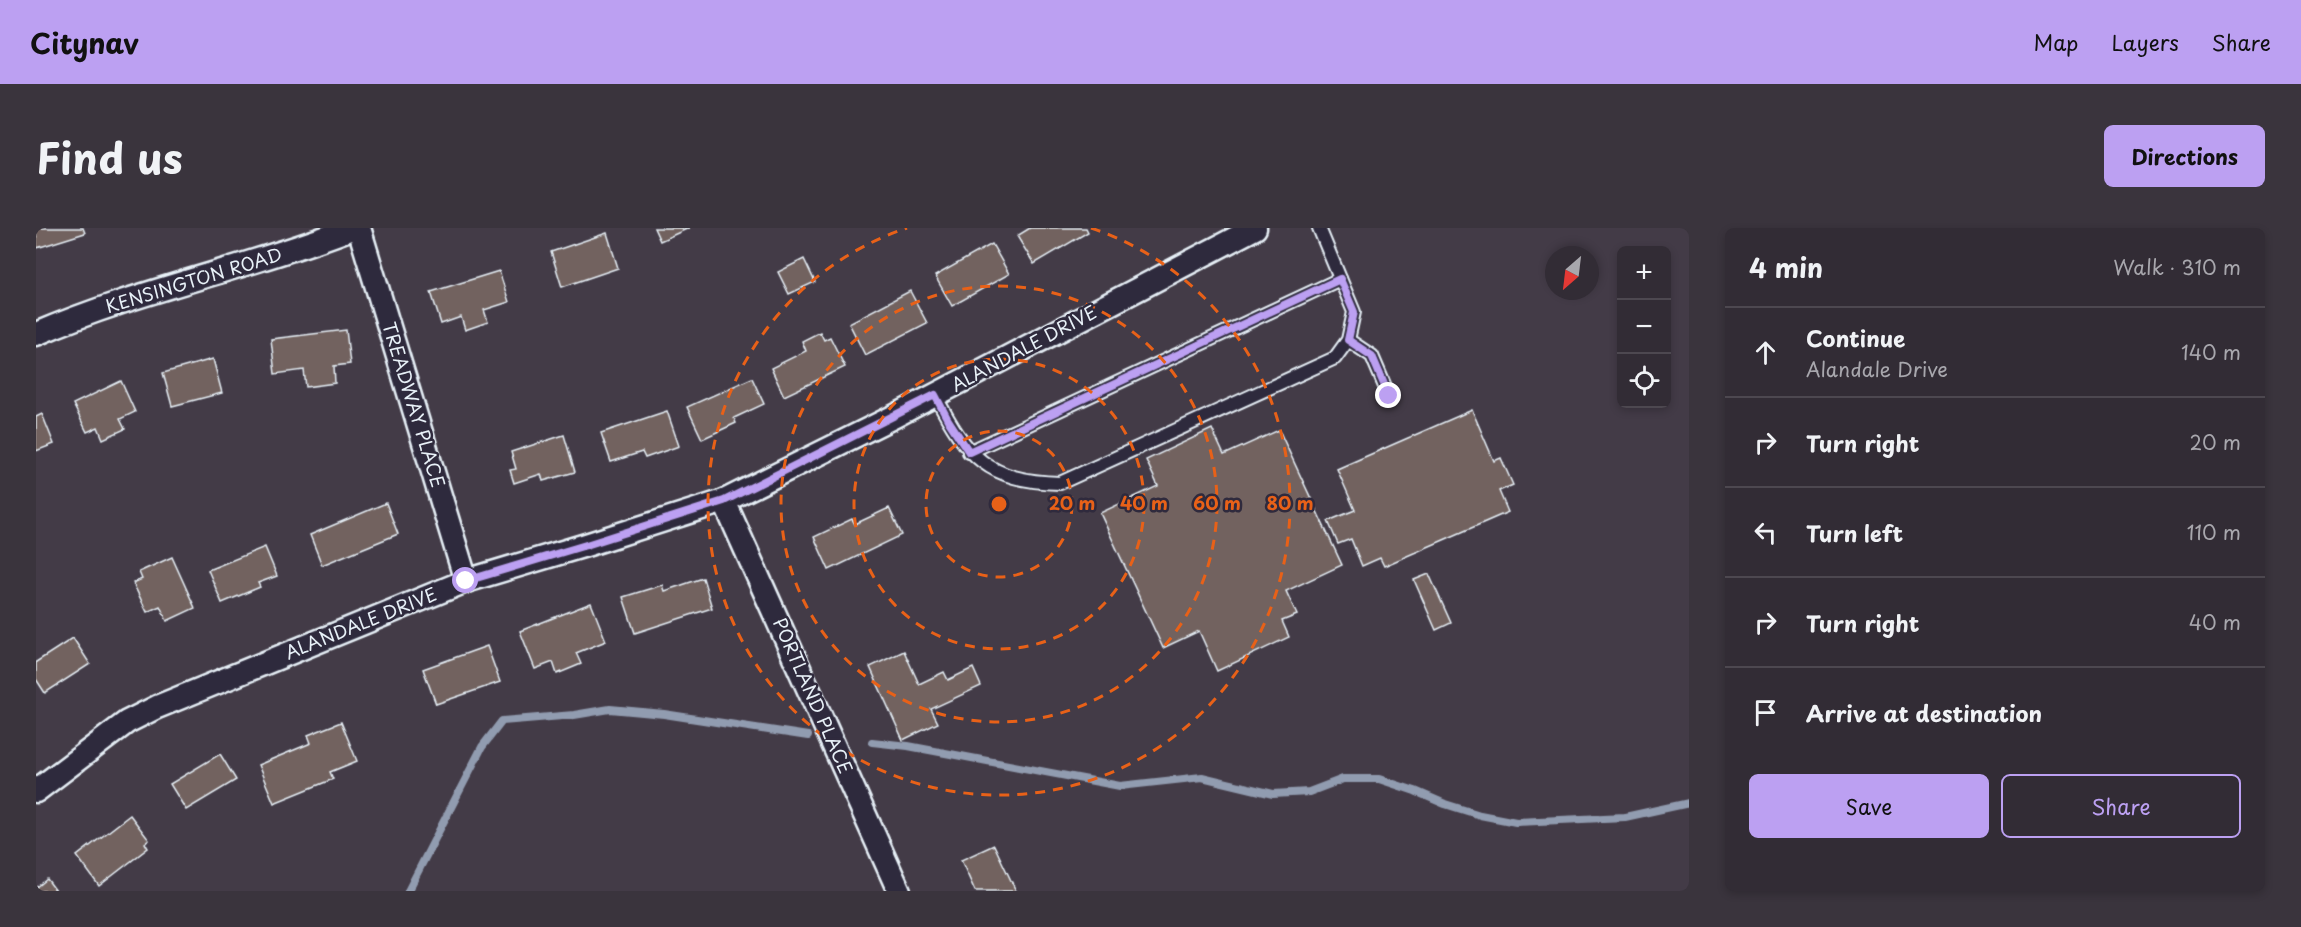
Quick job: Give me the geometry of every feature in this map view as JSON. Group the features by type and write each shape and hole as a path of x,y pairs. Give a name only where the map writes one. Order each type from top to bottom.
{"street":[{"name":"KENSINGTON ROAD","path":"36,334 116,305 307,246 352,228"},
{"name":"TREADWAY PLACE","path":"359,228 466,581"},
{"name":"ALANDALE DRIVE","path":"36,791 127,722 157,707 466,581 724,501 935,395 1255,228"},
{"name":"PORTLAND PLACE","path":"724,501 899,891"}],"lane":[{"path":"935,395 969,452 1001,475 1030,482 1060,483 1335,358 1348,340 1354,312 1319,228"},
{"path":"969,452 1340,279"},
{"path":"1348,340 1372,356 1389,396"}],"building":[{"path":"36,228 83,228 85,233 37,248"},
{"path":"654,228 689,228 660,241"},
{"path":"1030,228 1086,228 1088,232 1034,264 1017,236"},
{"path":"607,233 618,268 562,287 551,252"},
{"path":"992,244 1009,274 952,306 935,276"},
{"path":"804,259 815,282 789,294 778,272"},
{"path":"499,271 509,302 484,310 488,322 465,330 461,317 441,324 431,292"},
{"path":"910,291 927,323 865,355 849,323"},
{"path":"346,330 350,364 334,366 335,383 306,387 304,370 275,374 271,339"},
{"path":"820,332 824,340 830,337 845,367 784,396 771,368 806,351 802,341"},
{"path":"213,359 222,393 172,406 163,373"},
{"path":"752,378 764,404 734,418 736,423 702,439 687,407"},
{"path":"121,381 135,412 120,419 125,429 103,439 98,427 87,432 73,404"},
{"path":"1472,410 1494,461 1501,458 1513,485 1499,491 1508,512 1384,566 1380,558 1362,566 1351,539 1338,544 1328,521 1355,510 1337,469"},
{"path":"667,411 679,446 645,458 642,452 611,462 601,433"},
{"path":"42,414 54,444 36,451 36,417"},
{"path":"1212,429 1224,455 1279,430 1342,565 1286,591 1297,615 1282,621 1289,637 1217,671 1199,631 1163,648 1100,513 1158,486 1146,460"},
{"path":"564,435 575,472 543,481 541,474 514,483 510,470 516,469 511,452"},
{"path":"386,503 398,534 322,565 310,535"},
{"path":"889,508 902,535 829,570 814,537 852,519 855,524"},
{"path":"265,547 277,576 258,583 260,587 222,603 208,570"},
{"path":"172,557 195,608 167,621 160,606 147,612 133,583 142,579 139,572"},
{"path":"1429,574 1451,623 1436,630 1414,580"},
{"path":"703,578 712,608 635,633 623,597 662,585 664,591"},
{"path":"591,603 606,641 576,653 581,664 557,674 553,662 535,669 520,631"},
{"path":"73,638 90,664 45,693 36,679 36,662"},
{"path":"487,646 500,682 436,704 423,669"},
{"path":"904,651 919,684 944,672 948,680 973,668 981,686 931,709 938,723 903,740 870,667"},
{"path":"341,722 357,761 330,772 333,779 274,803 258,765 311,743 308,735"},
{"path":"220,754 236,780 186,810 170,784"},
{"path":"130,815 149,840 145,843 148,848 99,886 77,856"},
{"path":"994,845 1016,891 975,891 961,860"},
{"path":"47,879 56,891 36,891 36,888"}],"waterway":[{"path":"408,891 482,747 502,721 574,715 610,709 664,714 808,736"},
{"path":"872,742 908,746 1120,786 1202,777 1273,794 1309,792 1343,779 1379,779 1480,815 1516,822 1625,817 1689,803"}],"route":[{"path":"466,581 724,501 935,395 969,452 1340,279 1354,312 1348,340 1372,356 1389,396"}]}
